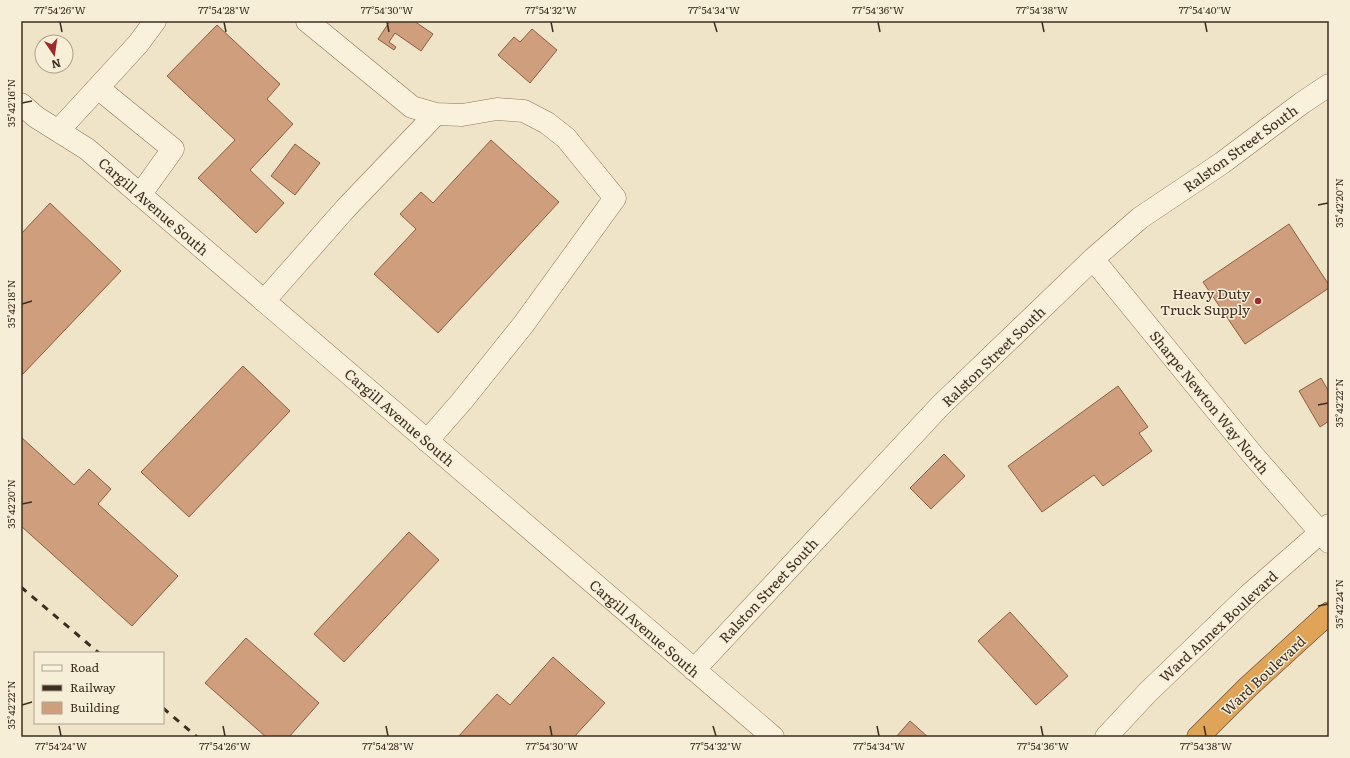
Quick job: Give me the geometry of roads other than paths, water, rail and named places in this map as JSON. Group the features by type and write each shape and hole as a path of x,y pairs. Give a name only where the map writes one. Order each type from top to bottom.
{"highway":[{"name":"Ward Boulevard","path":"1198,737 1248,687 1329,613"}],"street":[{"path":"58,131 138,44 155,21"},
{"path":"307,21 412,107 436,114 462,115 497,109 524,111 547,123 566,138 615,198 523,326 462,401 427,441"},
{"name":"Ralston Street South","path":"694,670 940,406 1093,260 1140,218 1222,163 1302,103 1329,85"},
{"path":"98,88 173,149 140,195"},
{"name":"Cargill Avenue South","path":"21,104 36,117 87,149 773,737"},
{"path":"264,301 346,208 436,114"},
{"name":"Sharpe Newton Way North","path":"1093,260 1252,454 1326,533"},
{"name":"Ward Annex Boulevard","path":"1111,735 1148,692 1249,595 1326,533"}],"railway":[{"path":"21,587 98,652"},
{"path":"164,709 197,737"}],"place":[{"name":"Heavy Duty Truck Supply","path":"1258,301"}]}
